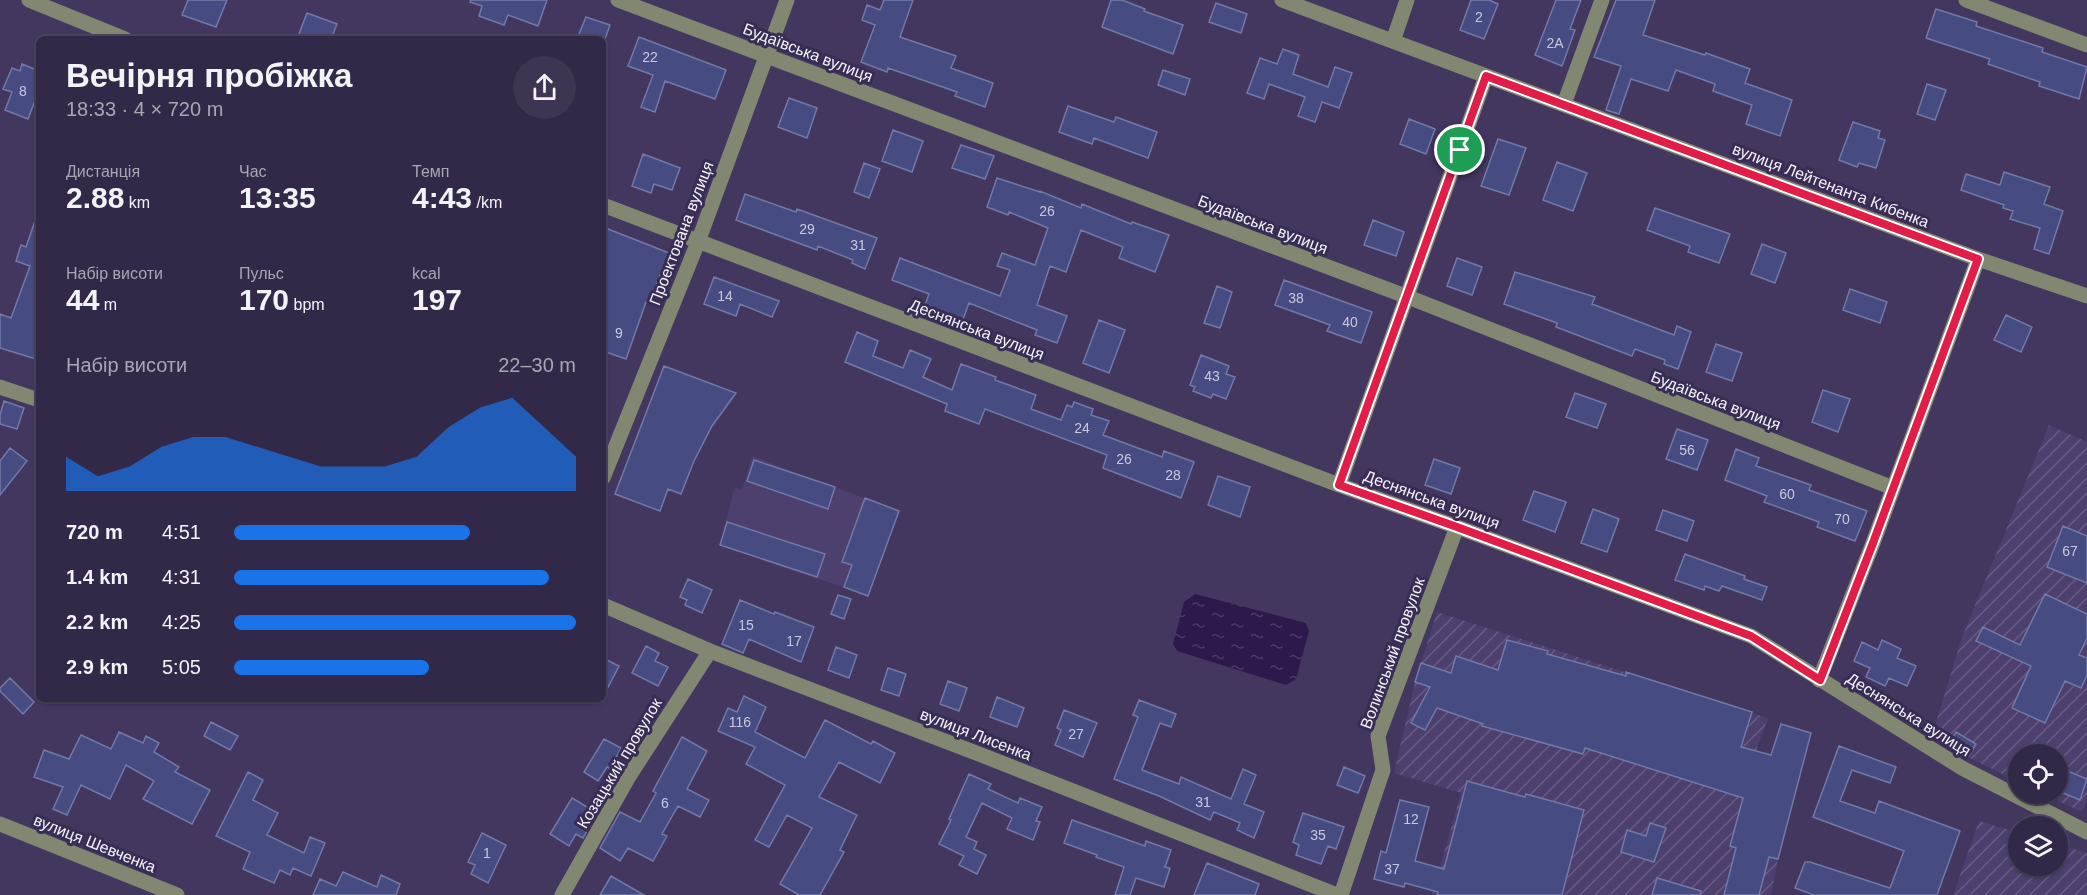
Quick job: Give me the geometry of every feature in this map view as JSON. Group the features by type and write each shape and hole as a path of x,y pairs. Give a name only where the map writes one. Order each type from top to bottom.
{"street":[{"path":"29,0 118,36"},
{"name":"Будаївська вулиця","path":"618,0 1408,297 1893,488"},
{"name":"Проектована вулиця","path":"606,471 698,242 787,0"},
{"path":"1282,0 1486,76 1339,485"},
{"path":"1393,41 1407,0"},
{"path":"1564,104 1602,0"},
{"path":"1966,0 2087,45"},
{"name":"вулиця Лейтенанта Кибенка","path":"1486,76 1978,259 2087,296"},
{"name":"Деснянська вулиця","path":"606,206 1339,485 1751,636 1962,768 2087,832"},
{"path":"1820,680 1978,259"},
{"path":"0,387 36,399"},
{"name":"Волинський провулок","path":"1339,895 1383,770 1378,736 1457,527"},
{"name":"вулиця Лисенка","path":"606,606 710,651 1339,895"},
{"name":"Козацький провулок","path":"562,895 628,778 710,651"},
{"name":"вулиця Шевченка","path":"0,824 177,895"}],"shaded area":[{"path":"2049,425 2087,442 2087,801 2082,812 2065,804 2068,804 2068,744 2008,744 2008,777 1931,739 1962,637"},
{"path":"752,456 899,511 868,596 720,545 734,488 742,490"},
{"path":"1437,612 1768,718 1756,751 1730,846 1778,859 1771,895 1432,895 1461,793 1394,773 1415,682"},
{"path":"1979,821 2008,830 2008,876 2068,876 2068,847 2087,853 2087,895 1953,895"}],"water":[{"path":"1195,594 1306,623 1309,631 1296,679 1286,685 1177,651 1173,644 1184,602"}],"building":[{"path":"188,0 227,0 216,27 182,15"},
{"path":"471,0 547,0 538,26 508,15 504,25 479,16 482,6 470,2"},
{"path":"884,0 913,0 900,37 956,56 951,68 993,83 985,107 955,96 957,92 888,68 887,72 861,62 875,25 862,20 867,5 880,10"},
{"path":"1111,0 1122,0 1145,9 1144,11 1183,25 1173,54 1102,27"},
{"path":"1471,0 1489,0 1498,4 1484,39 1460,30"},
{"path":"1556,0 1581,0 1570,29 1575,30 1562,66 1535,55"},
{"path":"1616,0 1655,0 1643,35 1705,55 1706,53 1750,69 1745,83 1792,100 1780,136 1746,124 1752,105 1713,91 1715,84 1676,70 1668,91 1631,79 1619,114 1606,110 1621,66 1594,57"},
{"path":"1216,3 1247,14 1241,33 1209,22"},
{"path":"1936,9 1977,22 1976,26 2043,48 2042,52 2087,67 2079,99 2039,86 2040,82 1988,64 1990,59 1926,38"},
{"path":"307,13 337,24 332,36 298,36"},
{"path":"586,17 610,25 606,36 578,36"},
{"path":"639,37 726,70 715,99 665,81 655,112 641,107 653,75 628,66"},
{"path":"1283,49 1299,55 1293,74 1328,87 1335,67 1352,73 1339,108 1322,102 1315,122 1298,116 1305,97 1269,84 1264,99 1247,93 1260,58 1277,64"},
{"path":"22,64 36,70 36,98 28,119 5,110 12,92 3,89 12,68 20,71"},
{"path":"1163,70 1190,79 1185,95 1158,85"},
{"path":"1927,84 1946,90 1935,120 1917,114"},
{"path":"789,98 817,108 807,138 778,127"},
{"path":"1068,106 1114,122 1116,117 1157,132 1148,158 1094,138 1092,144 1059,132"},
{"path":"1409,119 1435,129 1426,154 1400,144"},
{"path":"1853,122 1880,131 1878,138 1885,140 1876,168 1859,163 1857,167 1839,160"},
{"path":"893,130 923,141 912,172 882,161"},
{"path":"1498,139 1526,148 1509,195 1481,186"},
{"path":"961,145 994,156 985,179 952,168"},
{"path":"643,154 680,168 672,190 654,184 651,193 632,186"},
{"path":"1557,162 1587,173 1573,211 1543,200"},
{"path":"864,163 880,169 869,198 854,192"},
{"path":"2004,172 2050,187 2044,204 2063,211 2049,254 2034,249 2040,228 2010,219 2013,211 2003,208 2004,205 1961,190 1966,174 2000,185"},
{"path":"997,178 1040,191 1081,208 1082,204 1131,224 1132,222 1169,235 1155,272 1119,258 1123,247 1081,230 1066,272 1050,266 1037,305 1067,316 1057,343 1035,335 1037,330 969,303 962,322 924,308 929,294 892,280 900,258 1000,296 1010,270 997,266 1002,253 1035,265 1048,228 1009,212 1008,215 987,207"},
{"path":"745,194 796,212 797,209 877,238 865,269 852,263 853,260 818,246 817,250 736,220"},
{"path":"1655,208 1730,234 1719,263 1688,252 1690,246 1647,230"},
{"path":"36,218 36,359 0,348 0,314 11,318 30,266 16,261 21,245 26,247"},
{"path":"1373,220 1404,232 1396,256 1364,245"},
{"path":"606,228 669,253 649,303 646,302 626,359 606,352"},
{"path":"1762,244 1786,253 1775,283 1751,274"},
{"path":"1457,258 1482,267 1472,295 1447,286"},
{"path":"1515,272 1595,297 1592,304 1674,335 1677,326 1691,332 1678,369 1664,364 1665,360 1635,349 1632,356 1556,327 1557,323 1504,304"},
{"path":"714,277 779,301 772,317 740,304 736,316 704,304"},
{"path":"1284,280 1372,312 1361,343 1327,331 1330,325 1275,305"},
{"path":"1217,286 1232,292 1220,328 1204,323"},
{"path":"1850,289 1887,302 1880,323 1843,310"},
{"path":"2006,315 2032,327 2021,352 1994,340"},
{"path":"1099,320 1125,330 1109,373 1083,363"},
{"path":"857,332 878,341 873,356 903,368 910,350 931,359 923,377 952,390 961,364 1036,395 1031,409 1061,420 1067,405 1072,407 1074,402 1093,409 1091,415 1109,421 1103,435 1162,457 1164,451 1194,462 1181,498 1103,468 1107,455 985,409 979,424 945,411 947,404 845,362"},
{"path":"1716,344 1742,353 1732,381 1706,372"},
{"path":"1201,355 1229,366 1226,374 1235,377 1226,399 1213,394 1211,398 1193,391 1195,387 1190,385"},
{"path":"664,366 736,393 712,426 694,461 681,494 668,489 660,511 615,494"},
{"path":"1823,390 1850,399 1838,432 1812,422"},
{"path":"1575,393 1606,404 1597,428 1566,417"},
{"path":"4,401 24,408 17,429 0,424"},
{"path":"1677,429 1708,440 1697,470 1666,459"},
{"path":"10,448 27,461 0,495 0,461"},
{"path":"1736,449 1759,458 1756,466 1811,485 1809,490 1867,511 1855,541 1817,527 1819,522 1764,502 1767,496 1725,480"},
{"path":"1434,459 1460,468 1451,494 1425,485"},
{"path":"754,460 835,487 828,509 747,481"},
{"path":"1218,476 1250,487 1240,517 1208,505"},
{"path":"1534,491 1566,502 1555,532 1523,520"},
{"path":"865,498 899,511 868,596 844,587 852,565 842,562"},
{"path":"1593,509 1619,519 1607,552 1581,543"},
{"path":"1663,510 1694,521 1687,541 1656,530"},
{"path":"727,522 825,554 817,577 720,545"},
{"path":"2063,526 2087,536 2087,583 2047,567"},
{"path":"1685,554 1745,576 1744,579 1767,587 1762,600 1722,586 1719,591 1705,586 1704,590 1675,580"},
{"path":"688,579 712,590 702,613 685,605 687,600 680,597"},
{"path":"2045,594 2087,614 2087,638 2079,655 2087,658 2087,675 2081,688 2065,681 2045,723 2012,708 2031,666 1976,641 1983,627 2020,645"},
{"path":"838,595 851,599 844,619 831,614"},
{"path":"740,600 814,627 801,662 749,639 743,653 722,644"},
{"path":"1507,640 1548,651 1547,654 1626,676 1626,672 1752,712 1741,747 1771,755 1781,724 1811,733 1778,859 1769,857 1759,895 1724,895 1736,848 1730,846 1743,798 1585,748 1583,754 1482,726 1483,724 1437,708 1425,730 1411,723 1430,687 1415,682 1421,663 1451,673 1456,656 1498,670"},
{"path":"1882,640 1901,649 1897,658 1916,666 1907,686 1889,678 1885,686 1866,677 1870,668 1854,661 1862,642 1878,650"},
{"path":"646,646 659,653 655,661 668,667 658,686 632,673"},
{"path":"836,647 857,655 849,678 828,670"},
{"path":"606,660 619,666 606,691"},
{"path":"888,668 906,674 899,696 881,690"},
{"path":"10,678 34,702 23,714 0,691 0,688"},
{"path":"948,681 967,688 959,711 940,704"},
{"path":"744,696 766,707 755,732 805,758 825,720 871,744 873,741 895,753 880,783 839,762 819,797 857,815 840,850 844,852 820,895 799,895 780,884 812,828 787,815 769,847 755,840 785,785 746,764 755,747 718,731 728,708 737,712"},
{"path":"997,697 1024,708 1017,727 990,717"},
{"path":"1139,700 1176,714 1171,727 1160,723 1142,770 1179,784 1181,777 1231,799 1243,769 1256,775 1244,804 1264,812 1254,838 1237,830 1240,823 1214,812 1210,820 1159,796 1114,779 1138,717 1133,715"},
{"path":"1064,710 1097,723 1083,757 1055,745 1061,730 1057,728"},
{"path":"211,722 238,736 230,750 204,736"},
{"path":"119,732 143,743 146,736 159,743 154,752 179,767 175,772 210,790 192,824 143,799 154,781 126,765 110,799 81,785 67,815 53,809 63,787 34,777 44,750 69,759 81,735 111,749"},
{"path":"1956,732 1976,744 1969,756 1949,745"},
{"path":"682,737 707,751 687,789 709,800 700,817 678,806 662,834 667,836 653,861 628,848 620,861 600,848 620,812 640,822 656,793 653,791"},
{"path":"604,739 621,748 610,769 607,767 598,781 584,772"},
{"path":"1839,746 1896,767 1890,783 1852,770 1840,801 1875,813 1879,801 1960,831 1937,895 1814,895 1795,888 1805,862 1810,862 1890,888 1904,851 1813,817"},
{"path":"1344,767 1365,776 1358,793 1337,785"},
{"path":"2068,771 2087,779 2080,800 2068,795"},
{"path":"248,772 263,780 253,800 278,813 267,835 304,853 310,837 325,843 311,876 293,868 290,875 280,870 274,883 243,869 250,852 216,836"},
{"path":"969,774 991,784 988,789 1018,803 1020,798 1042,807 1036,821 1040,822 1033,840 1007,829 1012,818 982,803 966,837 977,842 974,849 986,855 977,874 959,865 964,856 939,844"},
{"path":"1467,781 1584,810 1562,895 1437,895 1438,892 1405,883 1404,887 1374,879 1381,851 1386,853 1400,800 1429,807 1415,861 1444,869"},
{"path":"572,798 597,813 583,838 576,834 569,846 550,834"},
{"path":"1303,813 1344,827 1336,849 1328,846 1321,864 1296,855 1299,845 1293,842"},
{"path":"1072,820 1145,846 1146,841 1171,850 1165,867 1170,868 1164,887 1136,878 1130,895 1115,895 1124,867 1064,843"},
{"path":"1650,823 1666,828 1654,862 1621,852 1627,830 1646,836"},
{"path":"482,833 506,845 488,883 471,874 475,865 468,862"},
{"path":"1207,863 1259,884 1255,895 1194,895"},
{"path":"343,872 377,887 381,875 400,884 396,895 313,895 320,879 336,886"},
{"path":"611,876 644,895 600,895"},
{"path":"1657,878 1701,891 1700,895 1652,895"}],"route":[{"path":"1486,76 1978,259 1820,680 1751,636 1339,485 1460,150 1486,76"}]}
